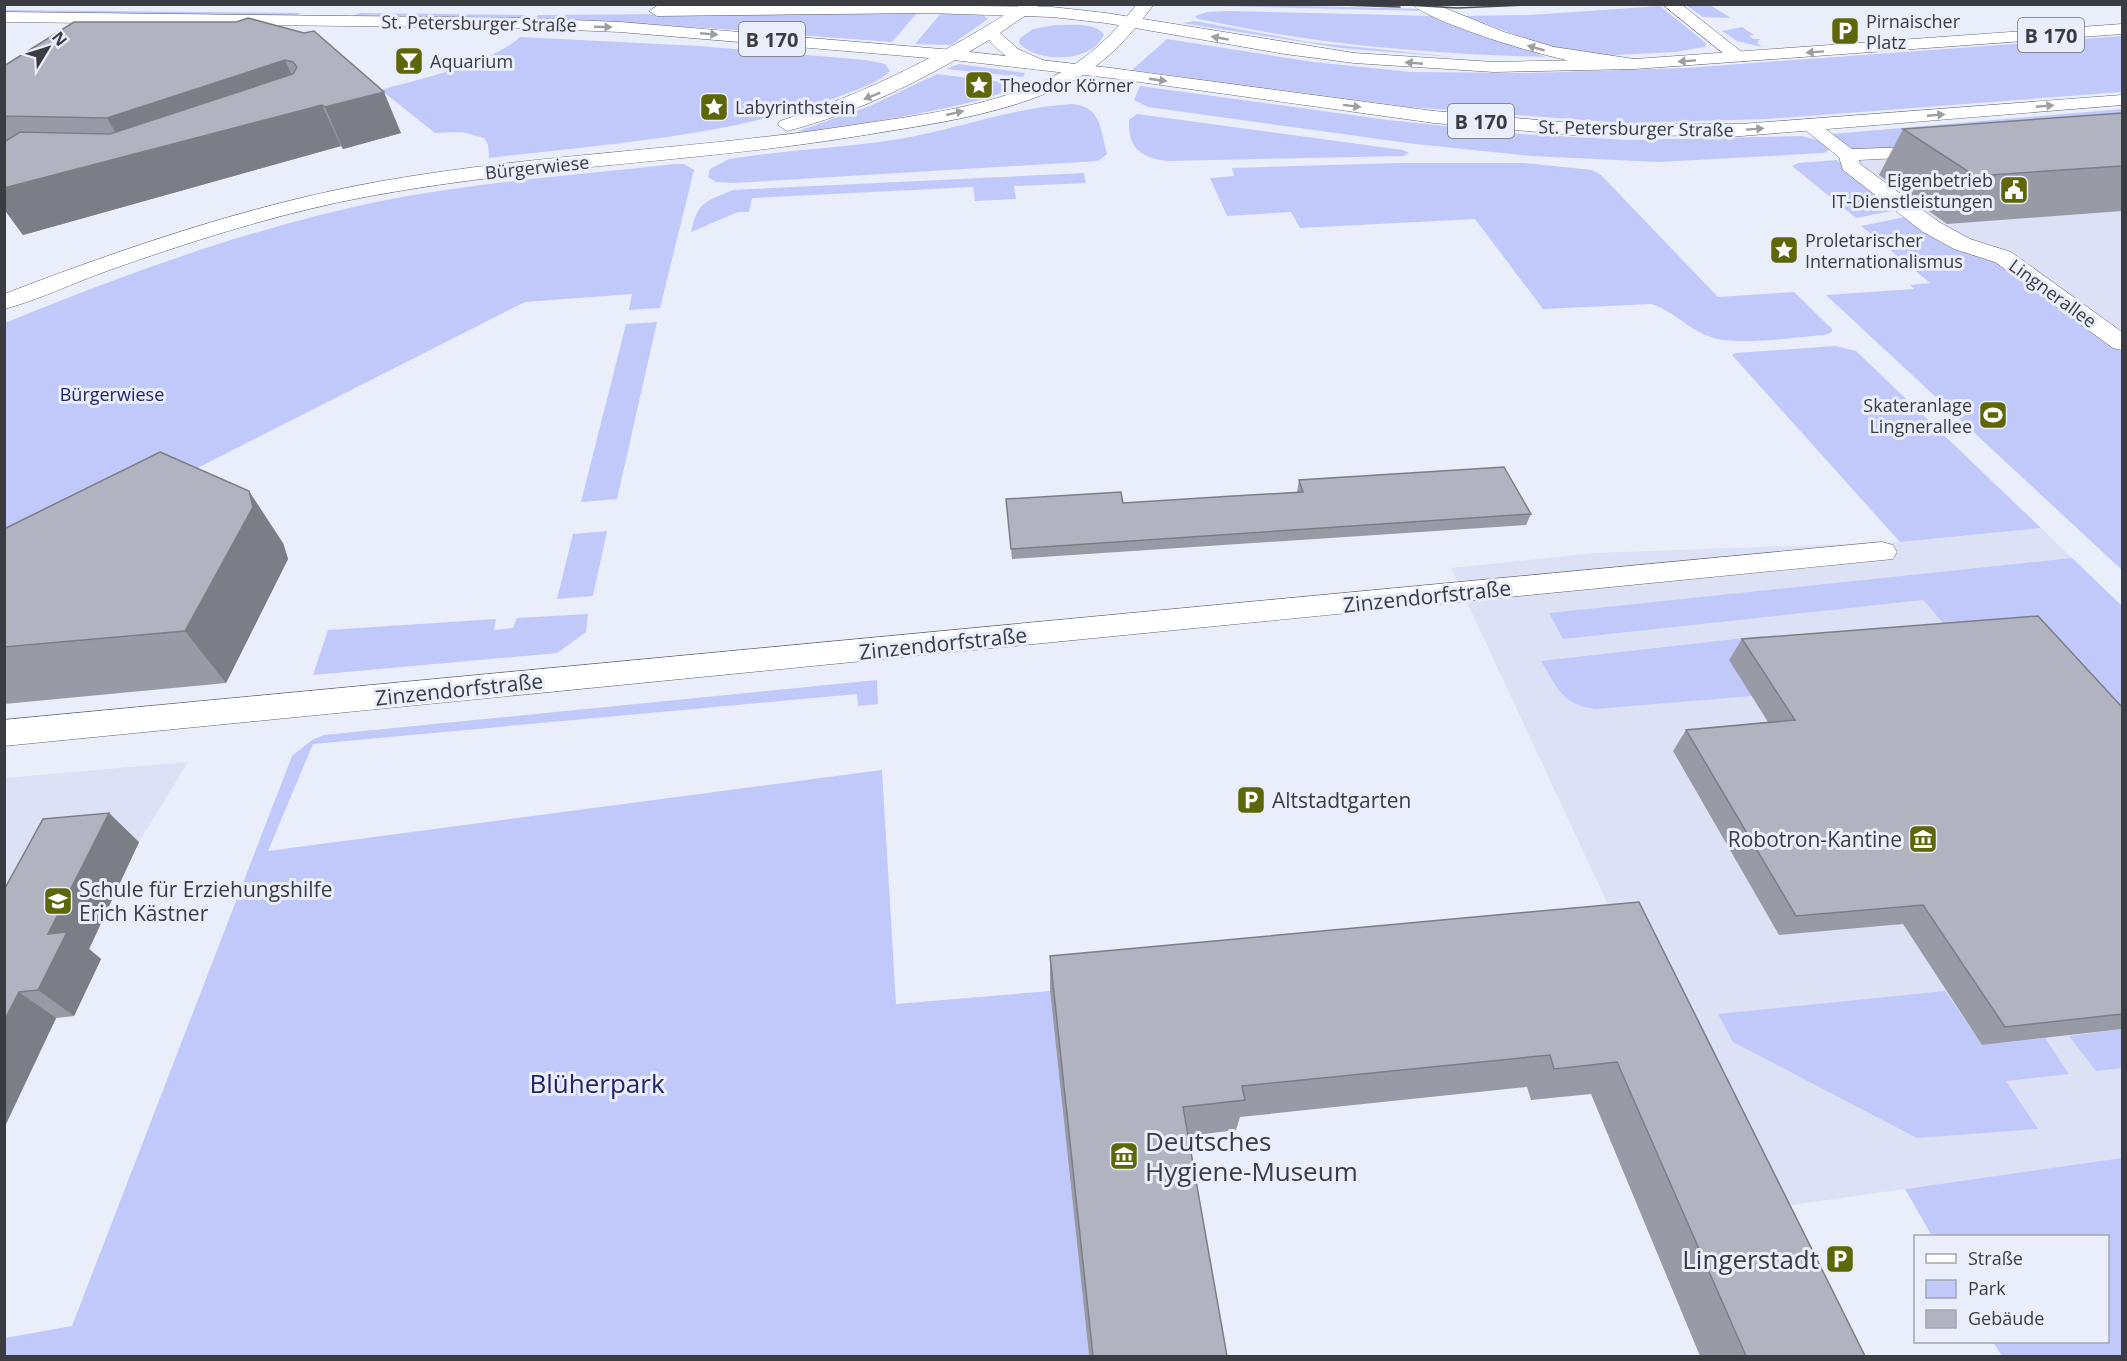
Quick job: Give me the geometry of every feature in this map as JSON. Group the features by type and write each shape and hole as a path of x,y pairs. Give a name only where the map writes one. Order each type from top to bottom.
{"main road":[{"name":"Bürgerwiese","path":"4,302 164,245 340,197 431,180 657,154 744,147 931,118 1002,101 1043,87 1079,70 1110,47 1146,4"},
{"path":"1420,4 1543,50 1589,60 1635,64"},
{"path":"1670,4 1739,57"},
{"name":"St. Petersburger Straße","path":"4,6 325,15 620,27 952,55"},
{"name":"Bürgerwiese","path":"657,154 781,127 837,110 885,90 952,55 1029,7"},
{"name":"B 170","path":"1029,7 1285,49 1430,64 1536,68 1635,64 2122,29"},
{"name":"St. Petersburger Straße","path":"4,17 1029,7"},
{"path":"991,31 1002,46 1011,53 1039,66"},
{"name":"B 170","path":"952,55 1079,70"},
{"name":"St. Petersburger Straße","path":"1079,70 1423,115 1573,129 1694,131 1808,125 2122,99"},
{"name":"Lingnerallee","path":"1808,125 1848,155 1850,166 1931,227 1962,244 2003,256 2122,343"},
{"path":"1848,155 1955,148"},
{"name":"Zinzendorfstraße","path":"4,734 1881,552"}],"shaded area":[{"path":"2122,139 2122,334 2053,284 1954,235 1856,161"},
{"path":"2041,528 2122,606 2122,1158 1743,1212 1618,926 1451,568 1596,553 1900,542"},
{"name":"Schule für Erziehungshilfe Erich Kästner","path":"188,762 139,842 83,960 74,1016 56,1019 5,1128 5,778"}],"green space":[{"path":"1686,5 1710,5 1731,18 1703,17"},
{"path":"1221,6 1422,9 1428,11"},
{"path":"1660,6 1706,43 1705,47 1675,52 1596,56 1548,47 1465,16 1530,15"},
{"path":"5,10 301,13 295,16 5,13"},
{"path":"918,12 892,42 707,28 533,20 538,15"},
{"path":"942,12 983,15 988,19 951,45 915,44"},
{"path":"1207,12 1436,16 1546,57 1487,55 1339,43 1254,30 1198,19 1195,16"},
{"path":"360,13 525,15 520,20 353,16"},
{"path":"1195,21 1309,42 1464,58 1341,48 1182,23"},
{"path":"1056,25 1088,26 1104,34 1098,44 1089,51 1064,57 1039,55 1019,43 1020,38 1033,29"},
{"path":"1742,27 1754,35 1749,36 1760,39 1757,43 1762,47 1737,41 1722,31"},
{"path":"2122,36 2122,92 1768,119 1623,123 1410,107 1132,70 1167,39 1313,62 1411,72 1529,73 1686,68"},
{"path":"520,37 699,46 866,60 885,64 890,71 872,83 838,97 796,111 753,121 665,137 489,158 488,144 484,138 462,132 435,133 381,90 473,63 507,47"},
{"path":"959,64 1025,73 1023,77 946,69"},
{"path":"937,74 1018,84 981,100 951,107 852,125 806,132 798,131 870,106"},
{"path":"1140,86 1388,120 1521,134 1629,140 1802,136 1817,140 1830,149 1824,153 1658,162 1532,156 1415,144 1148,107 1134,100"},
{"path":"1072,104 1089,110 1098,121 1107,154 1098,161 734,183 716,182 708,177 710,169 729,159 892,140 1032,109"},
{"path":"2122,109 2122,131 1854,151 1832,134"},
{"path":"1137,114 1403,150 1409,153 1403,156 1167,161 1143,154 1133,144 1129,120"},
{"path":"1837,160 1897,210 1856,218 1792,166 1798,163"},
{"path":"1400,163 1523,163 1592,170 1601,175 1718,297 1794,292 1832,329 1832,332 1825,335 1781,339 1733,341 1700,333 1666,310 1651,304 1543,309 1475,219 1300,228 1291,212 1227,216 1210,178 1234,176 1232,168"},
{"name":"Bürgerwiese","path":"684,164 694,170 660,308 629,310 632,294 525,302 65,535 5,574 5,323 190,253 333,212 417,194"},
{"path":"1084,173 1086,183 1014,186 1016,199 975,201 973,187 752,198 749,212 738,212 691,232 697,214 704,204 733,190"},
{"path":"1905,217 2004,265 2122,352 2122,570 1826,295 1914,289 1910,285 1930,283 1861,226"},
{"path":"657,322 617,499 581,502 626,324"},
{"path":"1836,346 1856,351 2041,528 1900,542 1732,355"},
{"path":"607,531 593,596 557,599 573,534"},
{"path":"2072,558 2122,606 2122,753 1960,642 1923,600 1563,639 1549,613"},
{"path":"588,614 586,632 557,653 313,675 328,630 496,619 494,630 513,628 517,618"},
{"path":"1762,636 1776,656 1752,696 1595,709 1584,707 1568,699 1556,687 1541,661"},
{"name":"Blüherpark","path":"877,680 878,704 858,706 857,694 313,744 268,851 882,770 896,1004 1050,991 1089,1356 5,1356 5,1338 72,1326 292,756 312,740 324,735"},
{"path":"1945,991 1982,1045 2045,1038 2069,1074 2006,1081 2038,1129 1917,1138 1733,1042 1718,1014"},
{"path":"2122,1029 2122,1068 2096,1071 2069,1036"},
{"path":"2122,1158 2122,1356 2002,1356 1994,1343 2109,1343 2109,1235 1931,1235 1905,1189"}],"building":[{"path":"248,18 304,33 314,31 384,92 325,107 322,105 4,188 4,142 20,132 110,134 293,74 297,67 293,62 285,60 107,118 4,116 4,66 74,22 236,22"},
{"path":"2122,113 2122,166 1975,176 1903,129"},
{"path":"160,452 249,491 253,507 185,631 4,647 4,529"},
{"path":"1504,467 1531,514 1011,549 1006,499 1121,492 1123,503 1303,492 1299,480"},
{"name":"Robotron-Kantine","path":"2038,616 2122,707 2122,1014 2005,1027 1923,905 1796,916 1686,730 1795,720 1742,639"},
{"path":"109,813 48,934 67,932 38,990 19,992 4,1021 4,890 43,819"},
{"name":"Deutsches Hygiene-Museum","path":"1639,902 1865,1356 1746,1356 1617,1062 1554,1069 1550,1055 1242,1086 1245,1100 1183,1107 1227,1356 1093,1356 1050,956"}],"tram line":[{"path":"1312,4 1400,7"},
{"path":"1391,4 1457,8 1549,4"}],"place":[{"name":"Pirnaischer Platz","path":"1845,31"},
{"name":"Aquarium","path":"409,61"},
{"name":"Theodor Körner","path":"979,85"},
{"name":"Labyrinthstein","path":"714,107"},
{"name":"Eigenbetrieb IT-Dienstleistungen","path":"2014,190"},
{"name":"Proletarischer Internationalismus","path":"1784,250"},
{"name":"Skateranlage Lingnerallee","path":"1993,415"},
{"name":"Altstadtgarten","path":"1251,800"},
{"name":"Robotron-Kantine","path":"1923,839"},
{"name":"Schule für Erziehungshilfe Erich Kästner","path":"58,901"},
{"name":"Deutsches Hygiene-Museum","path":"1124,1156"},
{"name":"Lingerstadt","path":"1840,1259"}]}
